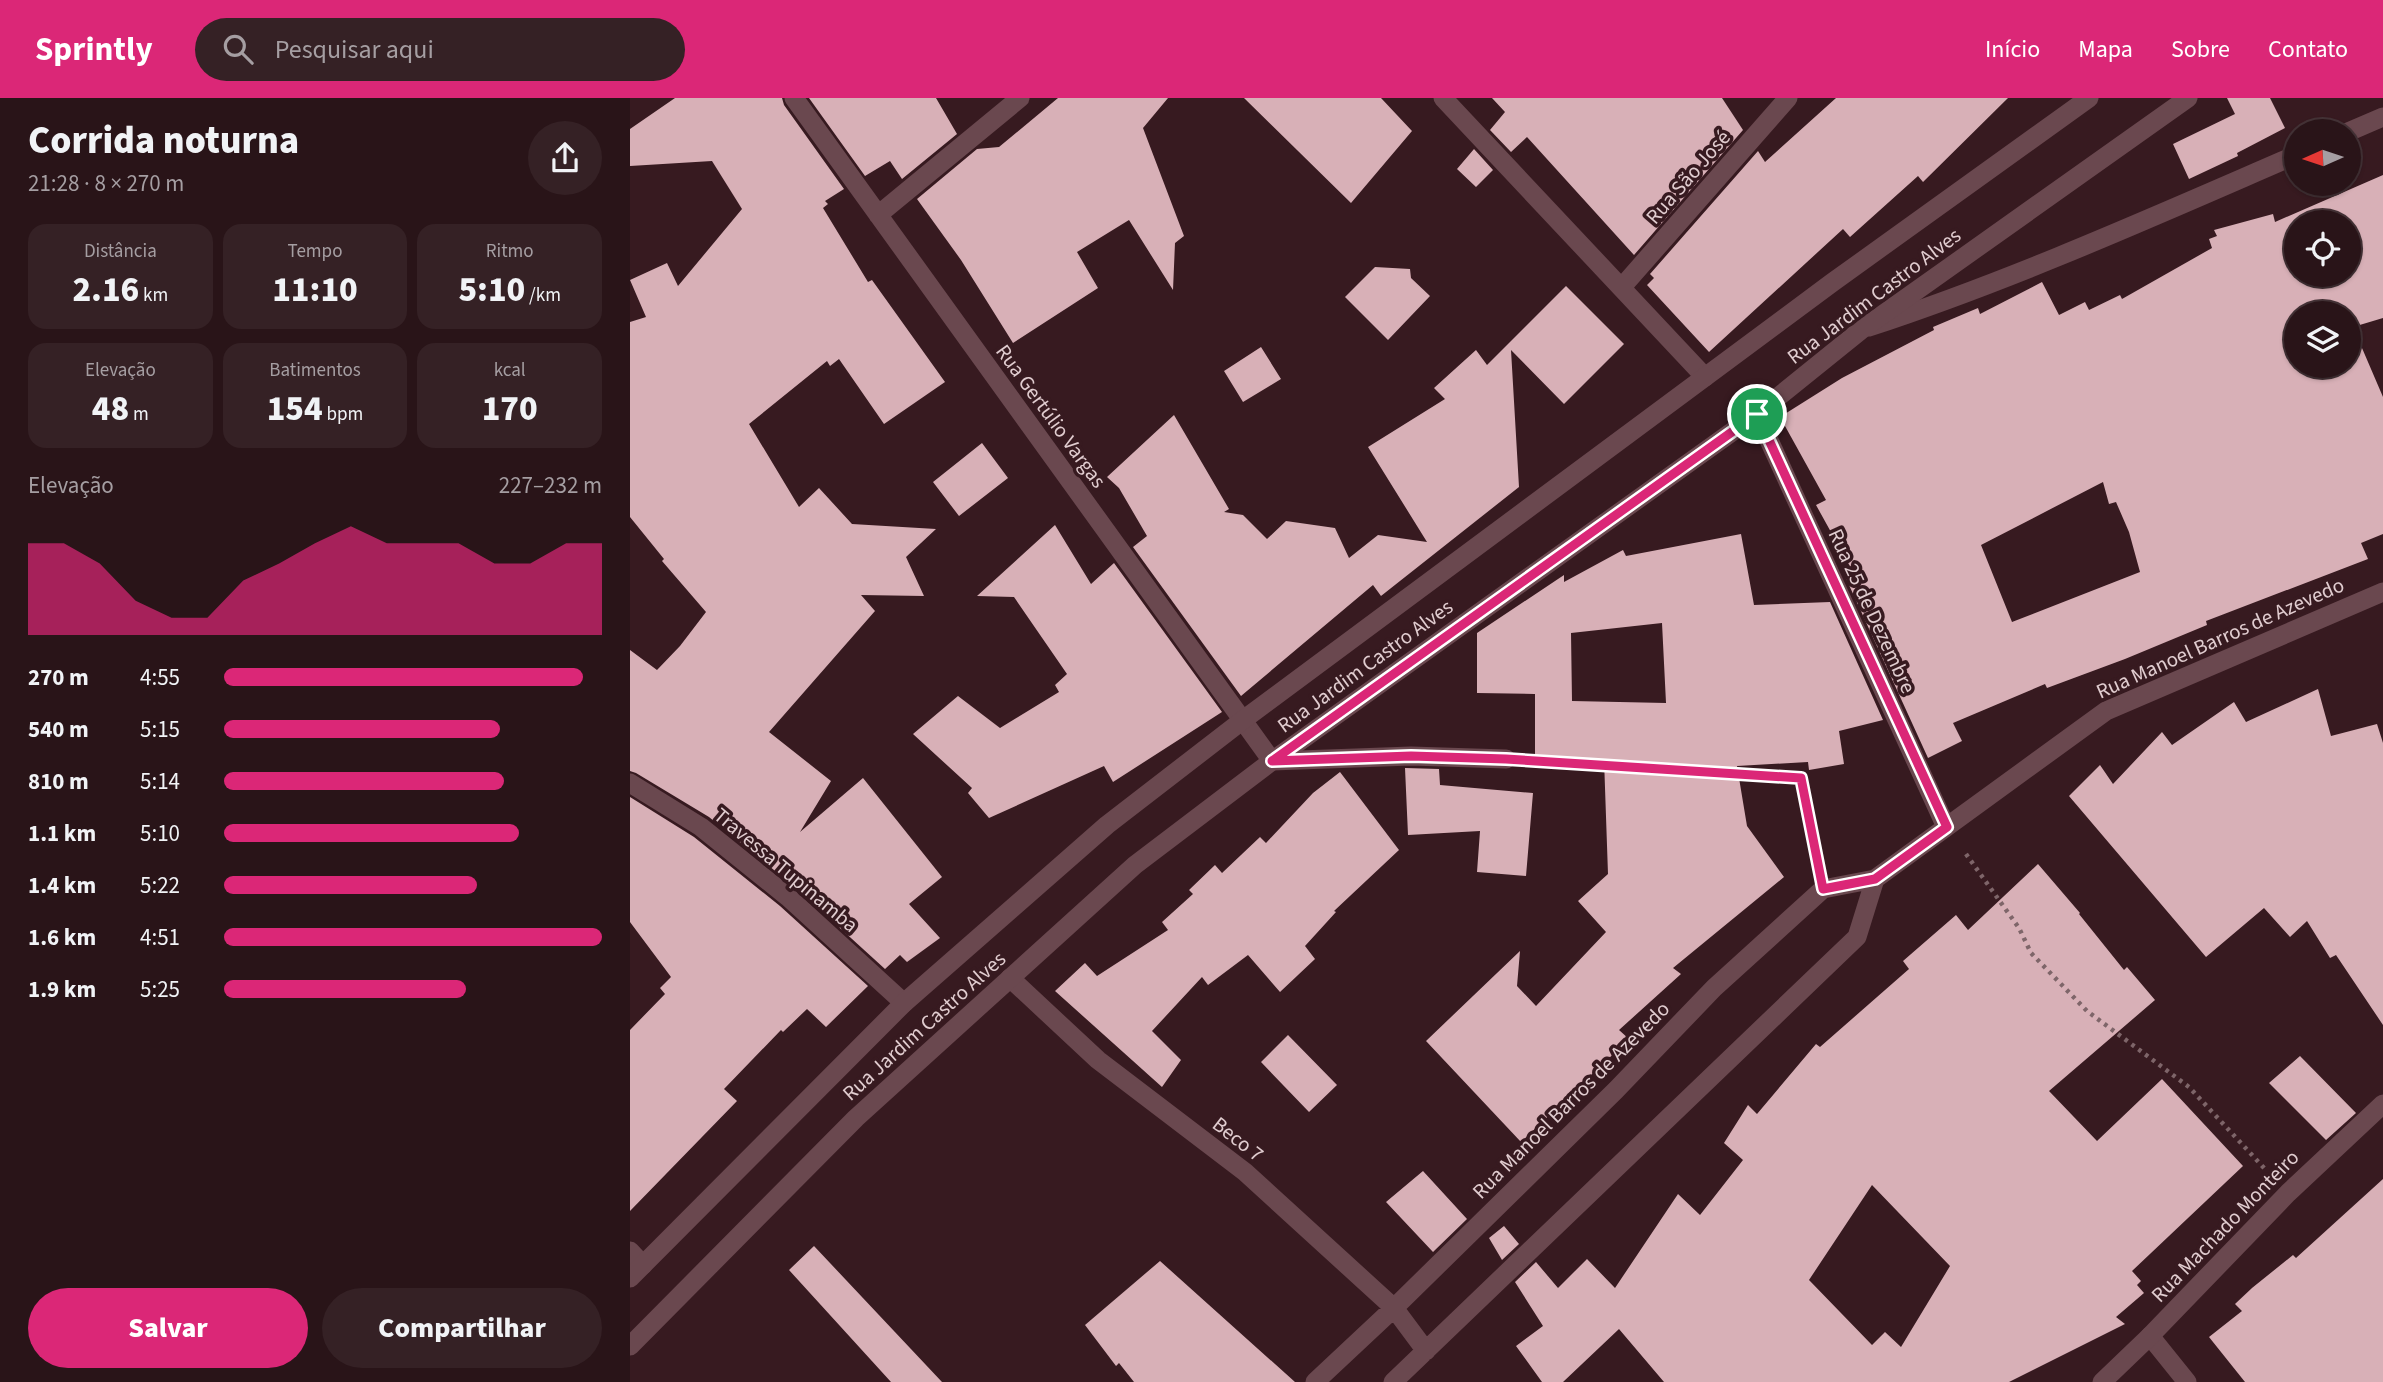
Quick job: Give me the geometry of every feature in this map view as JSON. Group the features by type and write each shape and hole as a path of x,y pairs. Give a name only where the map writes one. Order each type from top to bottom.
{"street":[{"name":"Rua Gertúlio Vargas","path":"794,98 1272,761"},
{"path":"878,215 1020,98"},
{"path":"1443,98 1705,377"},
{"name":"Rua São José","path":"1622,287 1788,98"},
{"name":"Rua Jardim Castro Alves","path":"634,1264 904,1003 1107,825 1243,720 1833,282 2089,98"},
{"name":"Rua Jardim Castro Alves","path":"630,1346 856,1118 1135,865 1272,761 1757,414 1861,330 2188,98"},
{"path":"2361,126 2383,117"},
{"path":"1861,330 1957,298 2284,160"},
{"name":"Rua 25 de Dezembre","path":"1757,414 1947,827"},
{"name":"Rua Manoel Barros de Azevedo","path":"1315,1382 1395,1308 1616,1090 1714,988 1823,889 1875,879 2106,711 2383,592"},
{"path":"1272,761 1411,756 1506,759"},
{"name":"Travessa Tupinamba","path":"630,783 701,827 788,897 904,1003"},
{"path":"1393,1382 1857,937 1875,879"},
{"name":"Beco 7","path":"1010,978 1098,1060 1245,1172 1395,1308 1426,1351"},
{"name":"Rua Machado Monteiro","path":"2102,1382 2288,1193 2383,1104"},
{"path":"2150,1336 2187,1382"}],"path":[{"path":"1506,759 1801,778 1823,889"},
{"path":"1947,827 2019,928 2031,953 2087,1011 2189,1087 2288,1193"}],"building":[{"path":"675,98 782,98 784,105 844,189 825,201 828,204 823,208 868,282 872,280 945,382 884,424 839,359 830,366 827,361 749,424 799,507 819,488 852,524 936,529 906,557 924,596 861,595 875,611 769,732 831,781 800,832 863,778 942,877 909,904 940,938 907,962 900,955 885,969 796,888 709,817 630,771 630,650 657,670 706,612 662,561 664,559 630,517 630,322 646,317 630,280 667,263 678,286 742,209 712,161 630,166 630,129"},
{"path":"809,98 936,98 957,134 902,179 890,161 865,176"},
{"path":"1058,98 1168,98 1143,128 1184,236 1175,243 1173,290 1129,220 1077,252 1098,288 1013,343 961,260 917,199 977,149 999,147"},
{"path":"1244,98 1381,98 1412,131 1351,203"},
{"path":"1492,98 1722,98 1743,130 1634,255 1527,137 1511,152 1490,130 1505,112"},
{"path":"1836,98 2008,98 1923,182 1918,176 1850,237 1843,229 1709,352 1647,285 1654,278 1650,274 1758,151 1765,162"},
{"path":"2227,98 2270,98 2284,129 2237,153 2238,156 2189,179 2173,144 2235,114"},
{"path":"1474,149 1493,170 1476,187 1457,169"},
{"path":"2383,175 2383,318 2361,325 2361,301 2284,301 2284,378 2361,378 2361,346 2383,397 2383,534 2361,543 2368,559 2206,621 2207,625 2125,659 2047,688 2045,684 1953,723 1962,741 1928,758 1844,574 1852,570 1816,505 1826,500 1780,417 1842,378 1934,330 1933,327 1978,308 1980,314 2042,282 2059,315 2085,302 2089,310 2120,295 2122,299 2212,248 2209,239 2217,236 2214,230 2273,214 2275,222 2284,218 2284,287 2361,287 2361,210 2303,210 2335,196 2361,196 2361,185","holes":["2103,482 2109,504 2116,502 2129,532 2140,572 2012,622 1981,545"]},
{"path":"1375,267 1410,269 1411,278 1430,296 1388,340 1345,297"},
{"path":"1566,286 1624,344 1564,404 1511,350 1519,487 1381,596 1373,585 1241,696 1133,547 1147,536 1119,488 1107,477 1174,415 1229,509 1224,512 1243,515 1267,539 1286,521 1335,528 1349,558 1378,535 1427,542 1368,447 1445,399 1434,388 1476,350 1487,365"},
{"path":"1261,347 1281,379 1243,402 1224,371"},
{"path":"982,443 1008,478 959,516 933,482"},
{"path":"1055,525 1091,584 1114,563 1222,712 1113,782 1104,766 989,818 968,793 972,788 913,734 958,696 1000,728 1059,692 1055,685 1067,674 1014,597 977,596"},
{"path":"1741,534 1754,605 1830,602 1883,720 1839,731 1844,764 1809,770 1808,762 1737,766 1747,826 1784,877 1673,968 1681,974 1619,1030 1629,1039 1521,1142 1426,1041 1520,951 1517,986 1536,1006 1606,932 1578,901 1608,874 1604,759 1535,759 1535,694 1477,693 1477,633 1564,575 1564,582 1623,550 1626,556","holes":["1662,623 1666,703 1572,701 1571,633"]},
{"path":"2318,689 2331,736 2377,724 2383,743 2383,1025 2336,955 2330,958 2307,921 2290,937 2264,908 2206,957 2069,796 2100,765 2113,784 2162,732 2172,745 2234,702 2246,722"},
{"path":"1405,768 1439,769 1440,785 1533,793 1526,876 1477,872 1480,831 1408,835"},
{"path":"1340,772 1399,850 1334,911 1336,912 1305,946 1315,959 1280,992 1248,955 1208,985 1202,977 1152,1031 1181,1060 1162,1087 1055,991 1085,963 1097,976 1168,930 1162,922 1193,894 1189,890 1215,865 1222,873 1260,837 1266,843 1313,793"},
{"path":"630,797 694,837 780,906 868,986 826,1027 807,1009 783,1032 781,1030 724,1089 737,1101 630,1211 630,1030 665,994 660,988 671,977 630,922"},
{"path":"2038,864 2124,970 2127,967 2155,1000 2049,1091 2097,1141 2162,1079 2243,1166 2132,1271 2141,1281 2137,1285 2144,1293 2116,1317 2125,1324 2009,1382 1664,1382 1619,1329 1563,1382 1542,1382 1516,1346 1543,1326 1515,1282 1536,1262 1558,1288 1587,1259 1615,1288 1678,1194 1700,1215 1743,1160 1724,1143 1748,1105 1757,1114 1816,1044 1820,1047 1909,969 1903,961 1956,915 1968,930","holes":["1872,1185 1950,1266 1901,1347 1885,1332 1872,1345 1809,1280"]},
{"path":"1288,1035 1337,1085 1309,1112 1261,1062"},
{"path":"2300,1056 2356,1113 2326,1140 2269,1083"},
{"path":"1423,1171 1467,1219 1433,1252 1386,1202"},
{"path":"2383,1179 2383,1382 2245,1382 2209,1337 2242,1311 2235,1304 2252,1288 2293,1255 2296,1258"},
{"path":"1504,1226 1519,1244 1502,1260 1489,1238"},
{"path":"814,1246 942,1382 891,1382 789,1270"},
{"path":"1160,1261 1295,1382 1134,1382 1119,1363 1116,1366 1085,1325"}],"route":[{"path":"1757,414 1947,827 1875,879 1823,889 1801,778 1506,759 1411,756 1272,761 1515,587 1757,414"}]}
